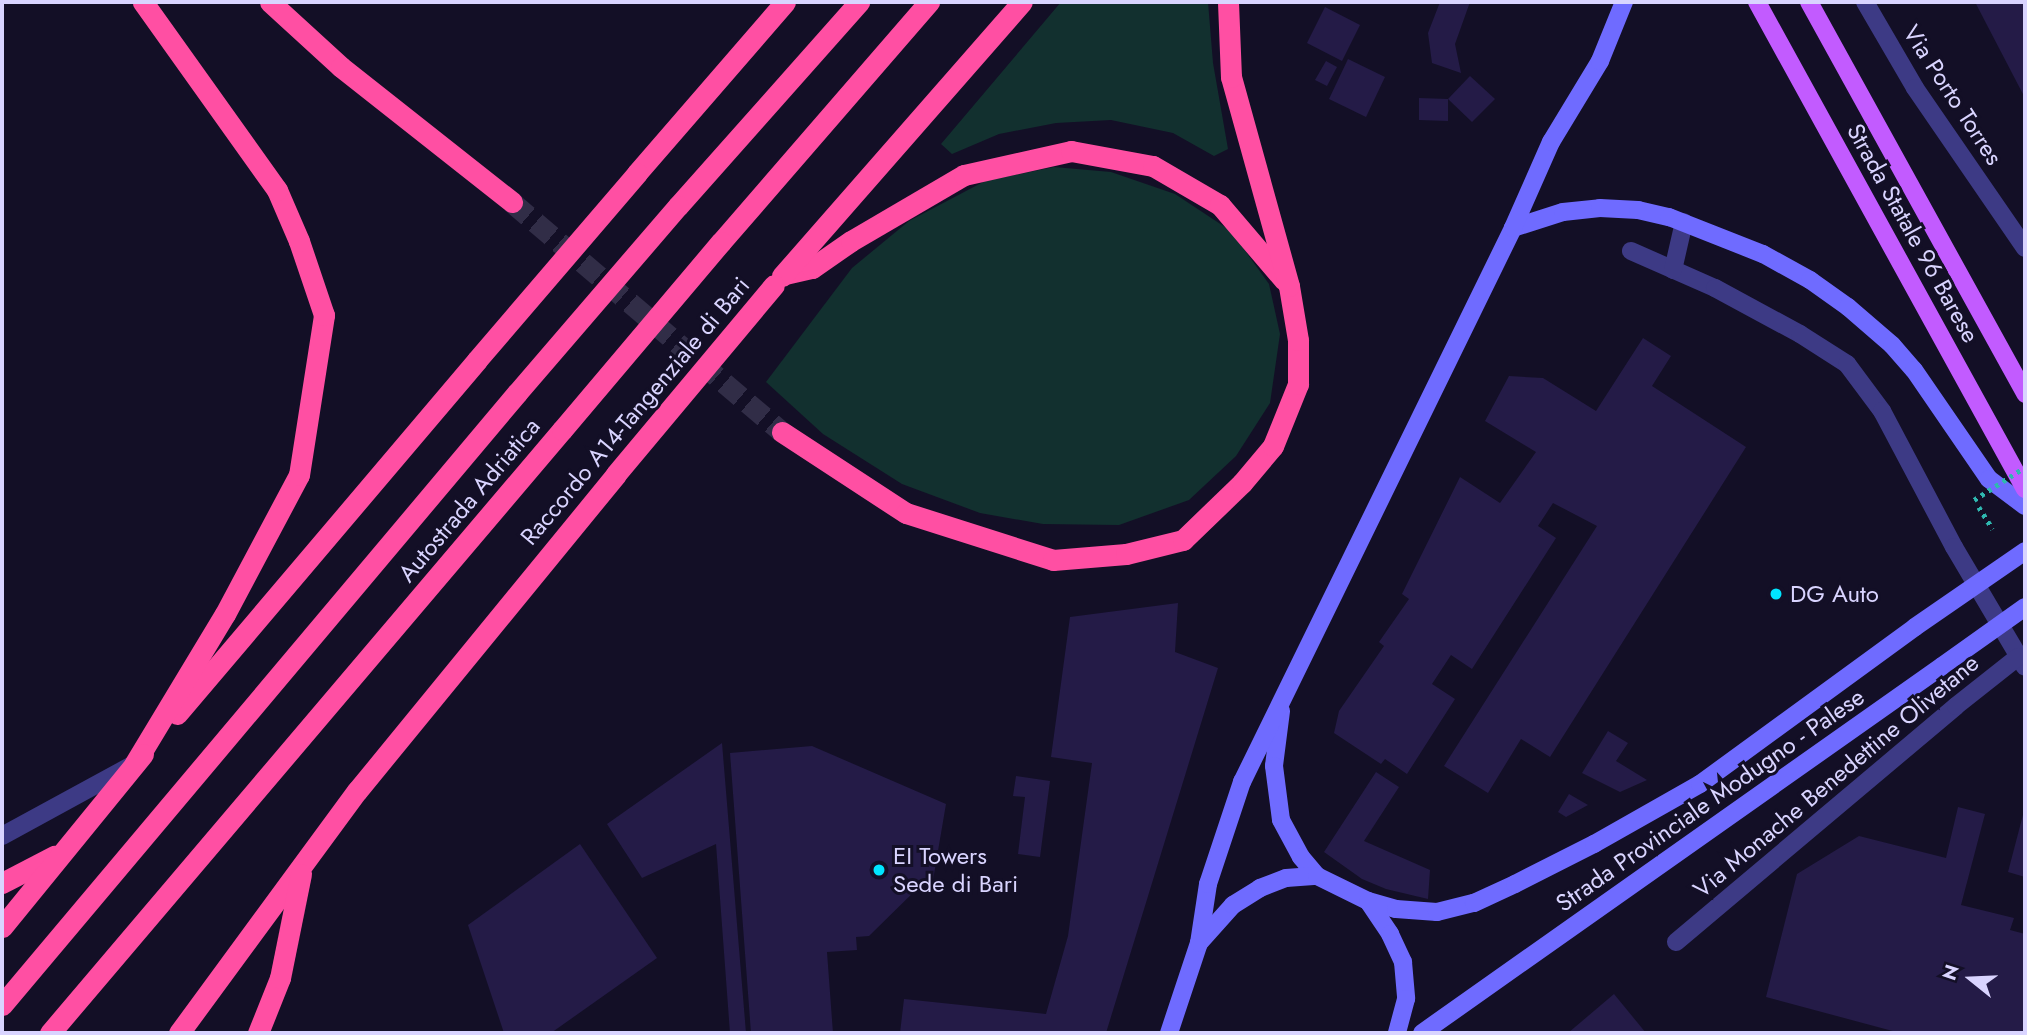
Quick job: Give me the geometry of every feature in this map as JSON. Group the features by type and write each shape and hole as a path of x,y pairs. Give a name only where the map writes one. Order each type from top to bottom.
{"highway":[{"path":"135,763 225,614 299,475 324,316 277,190 143,2"},
{"path":"270,2 341,67 512,202"},
{"path":"2,927 135,763 785,2"},
{"name":"Autostrada Adriatica","path":"2,1005 517,393 859,2"},
{"name":"Autostrada Adriatica","path":"50,1033 721,242 929,2"},
{"name":"Raccordo A14-Tangenziale di Bari","path":"179,1033 357,791 616,474 779,279 1023,2"},
{"path":"782,432 906,513 1053,560 1126,554 1183,540 1242,483 1273,446 1298,384 1298,340 1289,286 1231,77 1228,2"},
{"path":"779,279 812,268 850,241 964,176 1071,152 1153,166 1220,205 1289,286"},
{"path":"2,883 62,852"},
{"name":"Raccordo A14-Tangenziale di Bari","path":"258,1033 280,978 303,865"}],"main road":[{"path":"1169,1033 1199,943 1208,884 1241,782 1513,228 1551,142 1601,61 1624,2"},
{"name":"Strada Statale 96 Barese","path":"1758,2 2025,489"},
{"name":"Strada Statale 96 Barese","path":"1809,2 2023,388"},
{"path":"1513,228 1563,212 1601,208 1638,211 1684,222 1763,254 1810,280 1848,307 1892,345 1914,370 1989,479 2025,506"},
{"name":"Strada Provinciale Modugno - Palese","path":"1317,876 1368,901 1396,909 1437,912 1474,903 1527,878 1700,784 1915,627 2025,551"},
{"name":"Strada Provinciale Modugno - Palese","path":"1422,1033 2025,607"},
{"path":"1284,694 1274,766 1281,820 1301,857 1317,876"},
{"path":"1199,943 1233,905 1260,888 1286,878 1317,876"},
{"path":"1368,901 1390,934 1403,962 1406,999 1397,1033"}],"street":[{"name":"Via Porto Torres","path":"1865,2 1914,88 2025,248"},
{"path":"1673,270 1684,222"},
{"path":"1631,251 1715,288 1800,334 1847,364 1882,411 1954,547 2022,662"},
{"name":"Via Monache Benedettine Olivetane","path":"1676,942 1956,706 2022,662"},
{"path":"2,836 135,763"}],"path":[{"path":"1993,529 1974,500 2025,467"}],"green space":[{"path":"1061,2 1208,2 1213,63 1228,149 1214,156 1173,133 1111,120 1056,123 999,134 952,154 941,144"},
{"path":"1054,167 1111,172 1175,194 1231,231 1269,284 1280,334 1270,403 1236,456 1189,500 1119,525 1043,524 980,513 902,484 823,434 766,382 852,268 909,221 985,181"}],"building":[{"path":"1440,2 1470,2 1455,44 1461,73 1432,63 1428,33"},
{"path":"1975,2 2025,2 2025,98"},
{"path":"1325,7 1360,25 1342,61 1307,43"},
{"path":"1348,59 1385,77 1366,117 1329,99"},
{"path":"1326,61 1337,67 1327,86 1315,80"},
{"path":"1470,76 1495,99 1472,122 1448,99"},
{"path":"1419,98 1448,99 1448,121 1419,120"},
{"path":"1643,338 1671,356 1652,386 1746,447 1550,757 1521,739 1488,793 1444,766 1597,526 1553,503 1538,526 1556,538 1472,669 1451,655 1432,684 1455,699 1407,774 1385,759 1381,764 1334,733 1339,711 1384,646 1379,642 1409,599 1402,594 1460,477 1500,503 1536,452 1485,421 1509,376 1543,378 1596,411"},
{"path":"1178,603 1175,652 1218,668 1106,1033 900,1033 904,999 1046,1014 1068,936 1092,763 1051,757 1070,617"},
{"path":"1608,731 1628,743 1616,761 1647,780 1620,792 1582,773"},
{"path":"722,743 746,1033 730,1033 716,844 642,878 607,824"},
{"path":"812,746 946,804 932,886 924,882 869,936 856,937 857,950 827,952 833,1033 751,1033 730,753"},
{"path":"1376,772 1399,787 1364,841 1430,870 1428,899 1386,889 1362,879 1324,852"},
{"path":"1016,776 1050,781 1040,857 1018,854 1025,797 1013,796"},
{"path":"1569,794 1588,805 1566,817 1558,812"},
{"path":"1958,807 1985,814 1961,905 2014,918 2010,930 2025,934 2025,1033 1900,1033 1766,997 1797,874 1859,836 1946,858"},
{"path":"2025,811 2025,877 2008,872"},
{"path":"580,844 657,958 551,1033 504,1033 468,925"},
{"path":"1614,994 1646,1033 1568,1033"}],"tunnel":[{"path":"512,202 782,432"}],"place":[{"name":"DG Auto","path":"1776,594"},
{"name":"EI Towers Sede di Bari","path":"879,870"}]}
